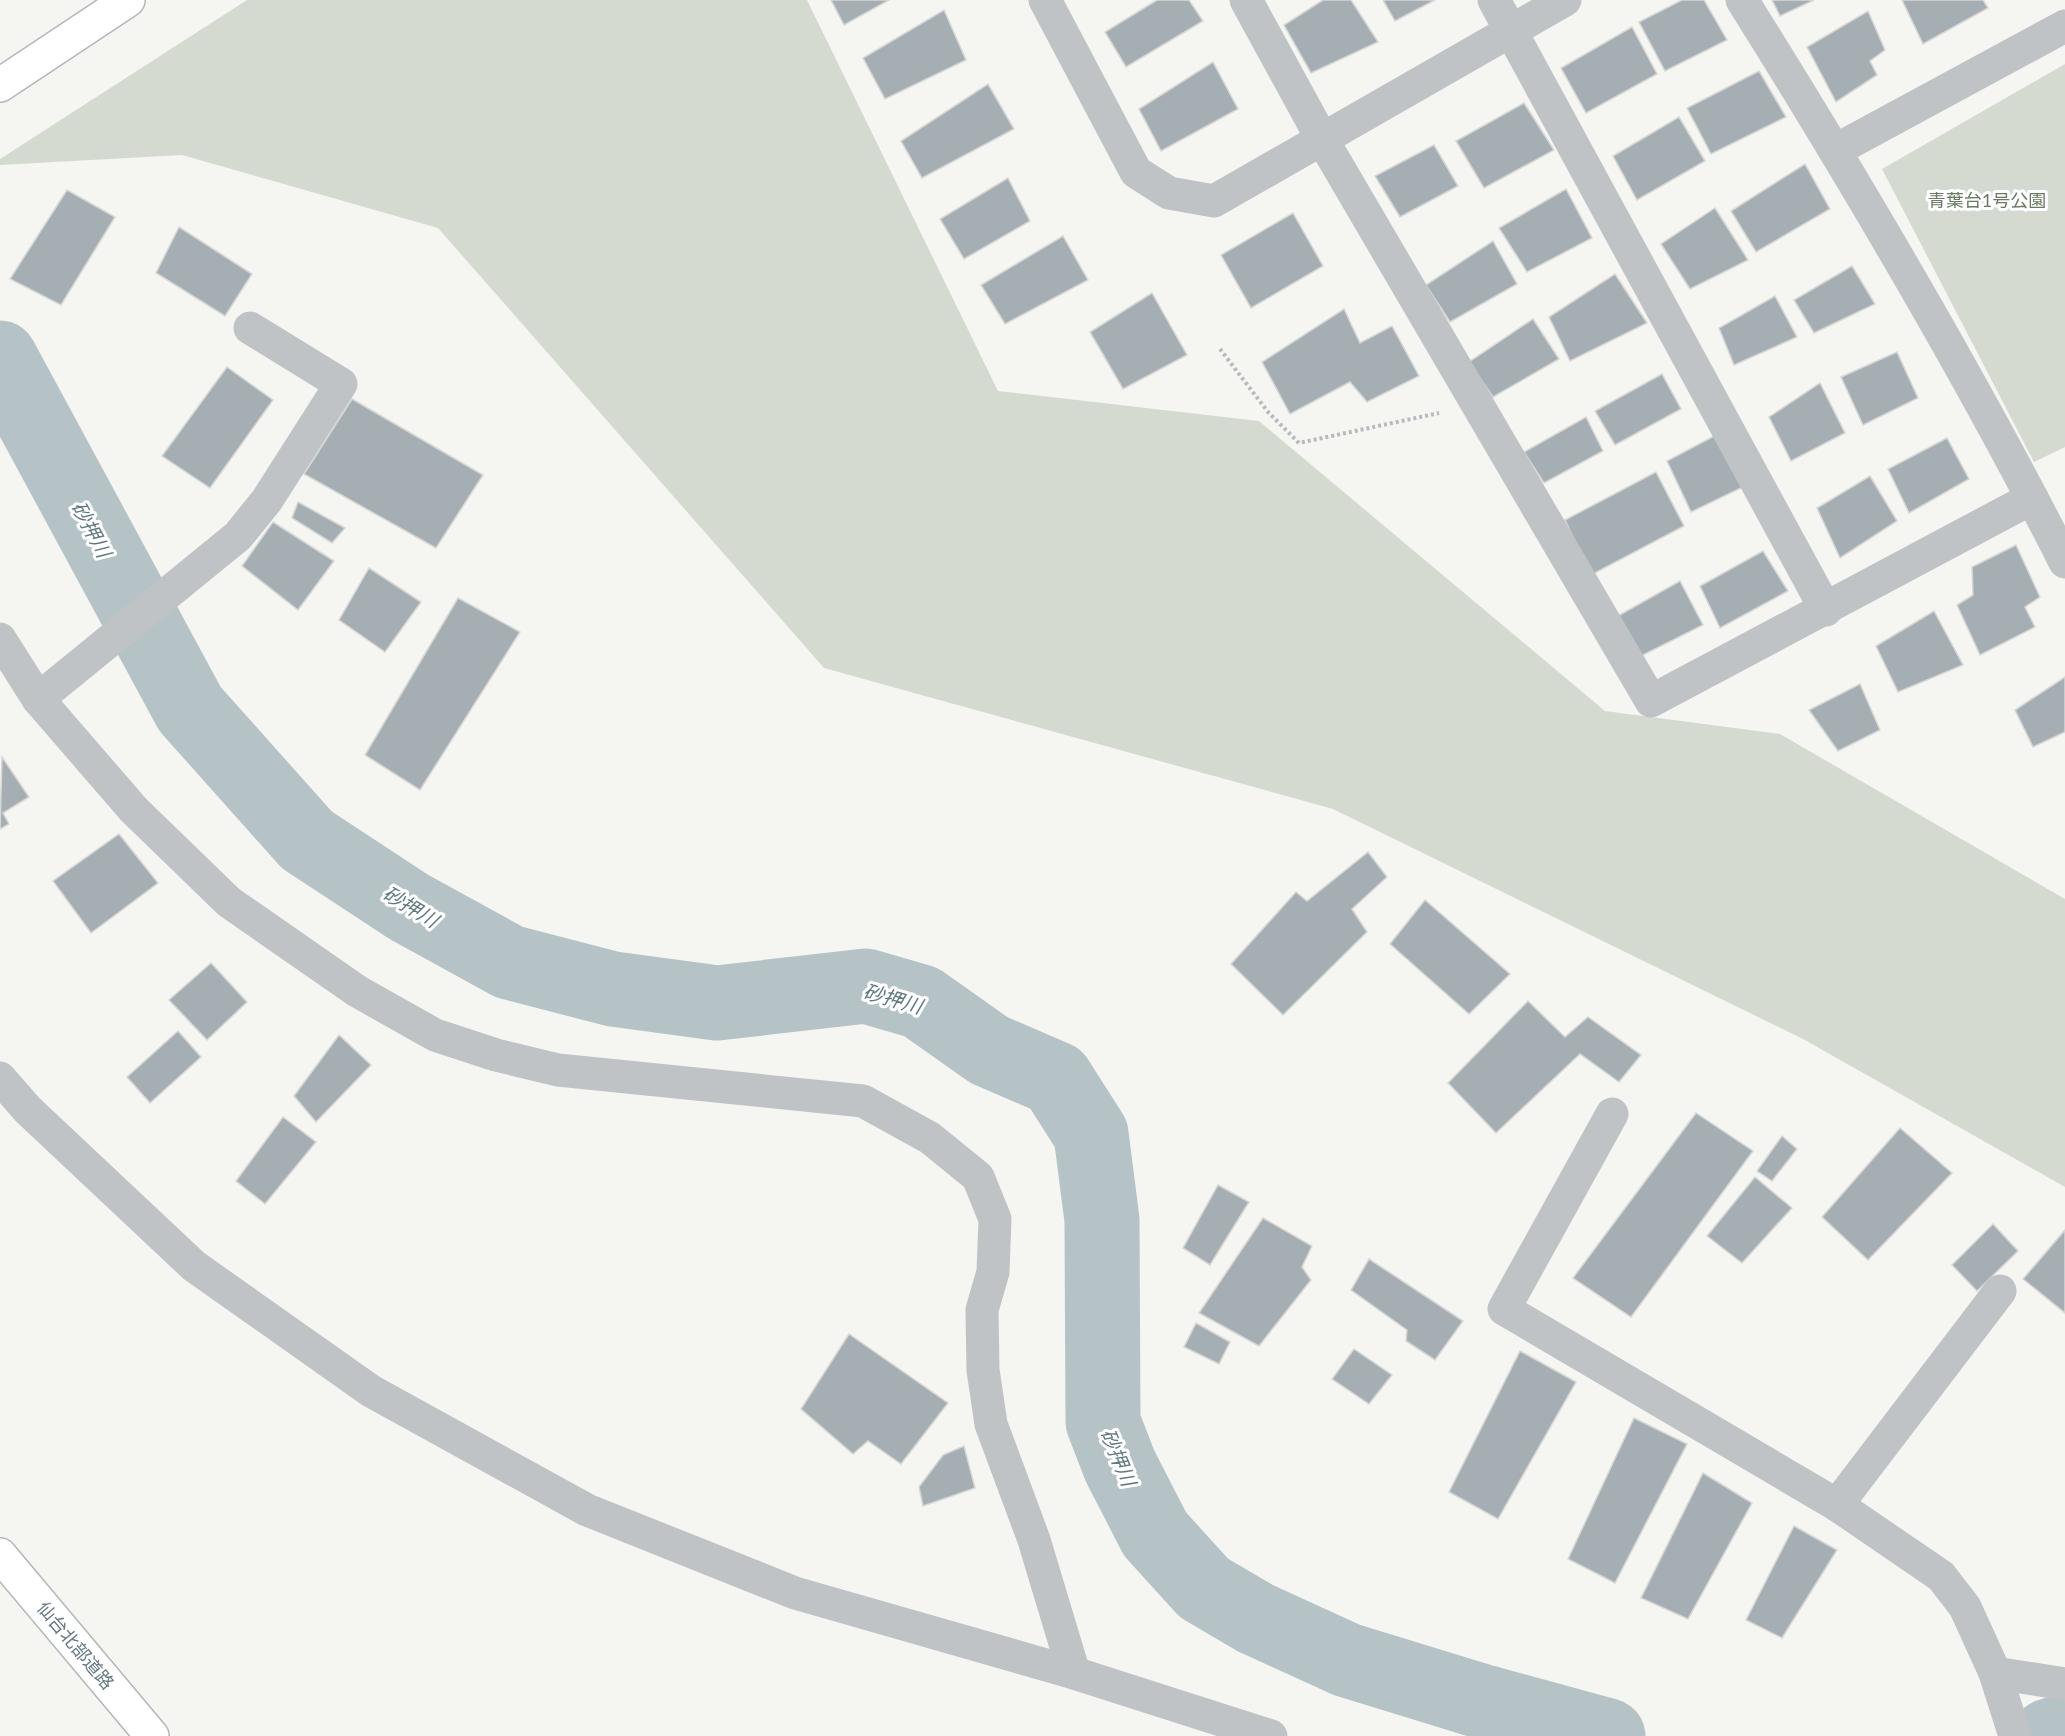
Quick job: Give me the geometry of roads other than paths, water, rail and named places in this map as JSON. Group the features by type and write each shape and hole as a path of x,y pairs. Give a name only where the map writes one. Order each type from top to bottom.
{"main road":[{"path":"0,85 128,0"},
{"name":"仙台北部道路","path":"0,1555 152,1736"}],"street":[{"path":"1046,0 1136,172 1169,193 1214,201 1565,0"},
{"path":"1246,0 1322,139 1651,700 1826,610 2032,498"},
{"path":"1494,0 1826,610"},
{"path":"1743,0 1836,150 2032,498 2065,562"},
{"path":"1836,150 2065,26"},
{"path":"38,699 76,666 175,590 238,536 267,500 341,384 250,328"},
{"path":"0,639 38,699 134,810 229,902 357,991 435,1035 496,1055 558,1070 863,1101 930,1138 978,1178 995,1219 993,1272 982,1310 983,1370 991,1424 1034,1540 1074,1673"},
{"path":"0,1078 28,1110 194,1266 371,1391 587,1510 795,1593 1074,1673 1271,1736"},
{"path":"1612,1114 1504,1309 1837,1505 1941,1576 1965,1607 1999,1684 2015,1736"},
{"path":"1837,1505 2000,1291"},
{"path":"1999,1684 2065,1684"}],"waterway":[{"name":"砂押川","path":"0,358 190,709 307,840 409,907 509,962 613,989 717,1003 866,986 921,1002 989,1050 1056,1079 1091,1134 1102,1220 1103,1422 1120,1466 1155,1534 1204,1588 1255,1618 1347,1660 1484,1702 1608,1736"},
{"name":"砂押川","path":"2049,1736 2065,1731"}],"park label":[{"name":"青葉台1号公園","path":"1987,200"}]}
